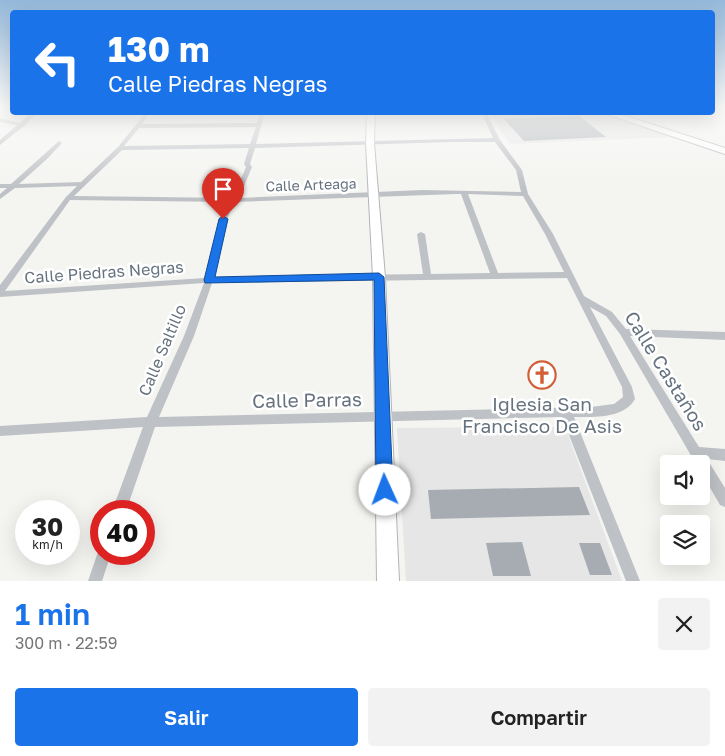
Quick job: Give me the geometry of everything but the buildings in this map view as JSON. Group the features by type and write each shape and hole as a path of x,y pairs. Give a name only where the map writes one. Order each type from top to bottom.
{"main road":[{"path":"673,134 725,151"},
{"path":"687,134 725,146"}],"street":[{"path":"1,142 11,134"},
{"name":"Calle Piedras Negras","path":"0,293 68,198 80,184 120,148 131,134"},
{"name":"Calle Saltillo","path":"123,500 151,422 189,336 209,280 223,219 232,200 237,196 249,168 247,164 257,134"},
{"path":"370,134 379,277 388,581"},
{"path":"494,134 519,170 526,194 549,234 581,298"},
{"path":"120,148 497,140"},
{"path":"0,197 45,158 59,143"},
{"path":"0,186 80,184"},
{"path":"464,192 495,276"},
{"name":"Calle Arteaga","path":"68,198 145,197 232,200 464,192 526,194"},
{"path":"421,234 427,275"},
{"name":"Calle Piedras Negras","path":"0,293 209,280 569,274"},
{"name":"Calle Castaños","path":"581,298 609,314 623,332 725,500"},
{"name":"Calle Parras","path":"0,431 151,422 382,418 566,412 612,409 624,406 629,398 626,387 581,298"},
{"path":"623,332 724,338"},
{"path":"566,412 633,581"},
{"path":"696,452 725,455"},
{"path":"95,581 100,565"}],"shaded area":[{"path":"503,134 663,134 673,137 510,144"},
{"path":"565,427 622,581 406,581 397,428"}],"place":[{"name":"Iglesia San Francisco De Asis","path":"542,375"}],"route":[{"path":"223,219 209,280 379,277 385,490"}]}
